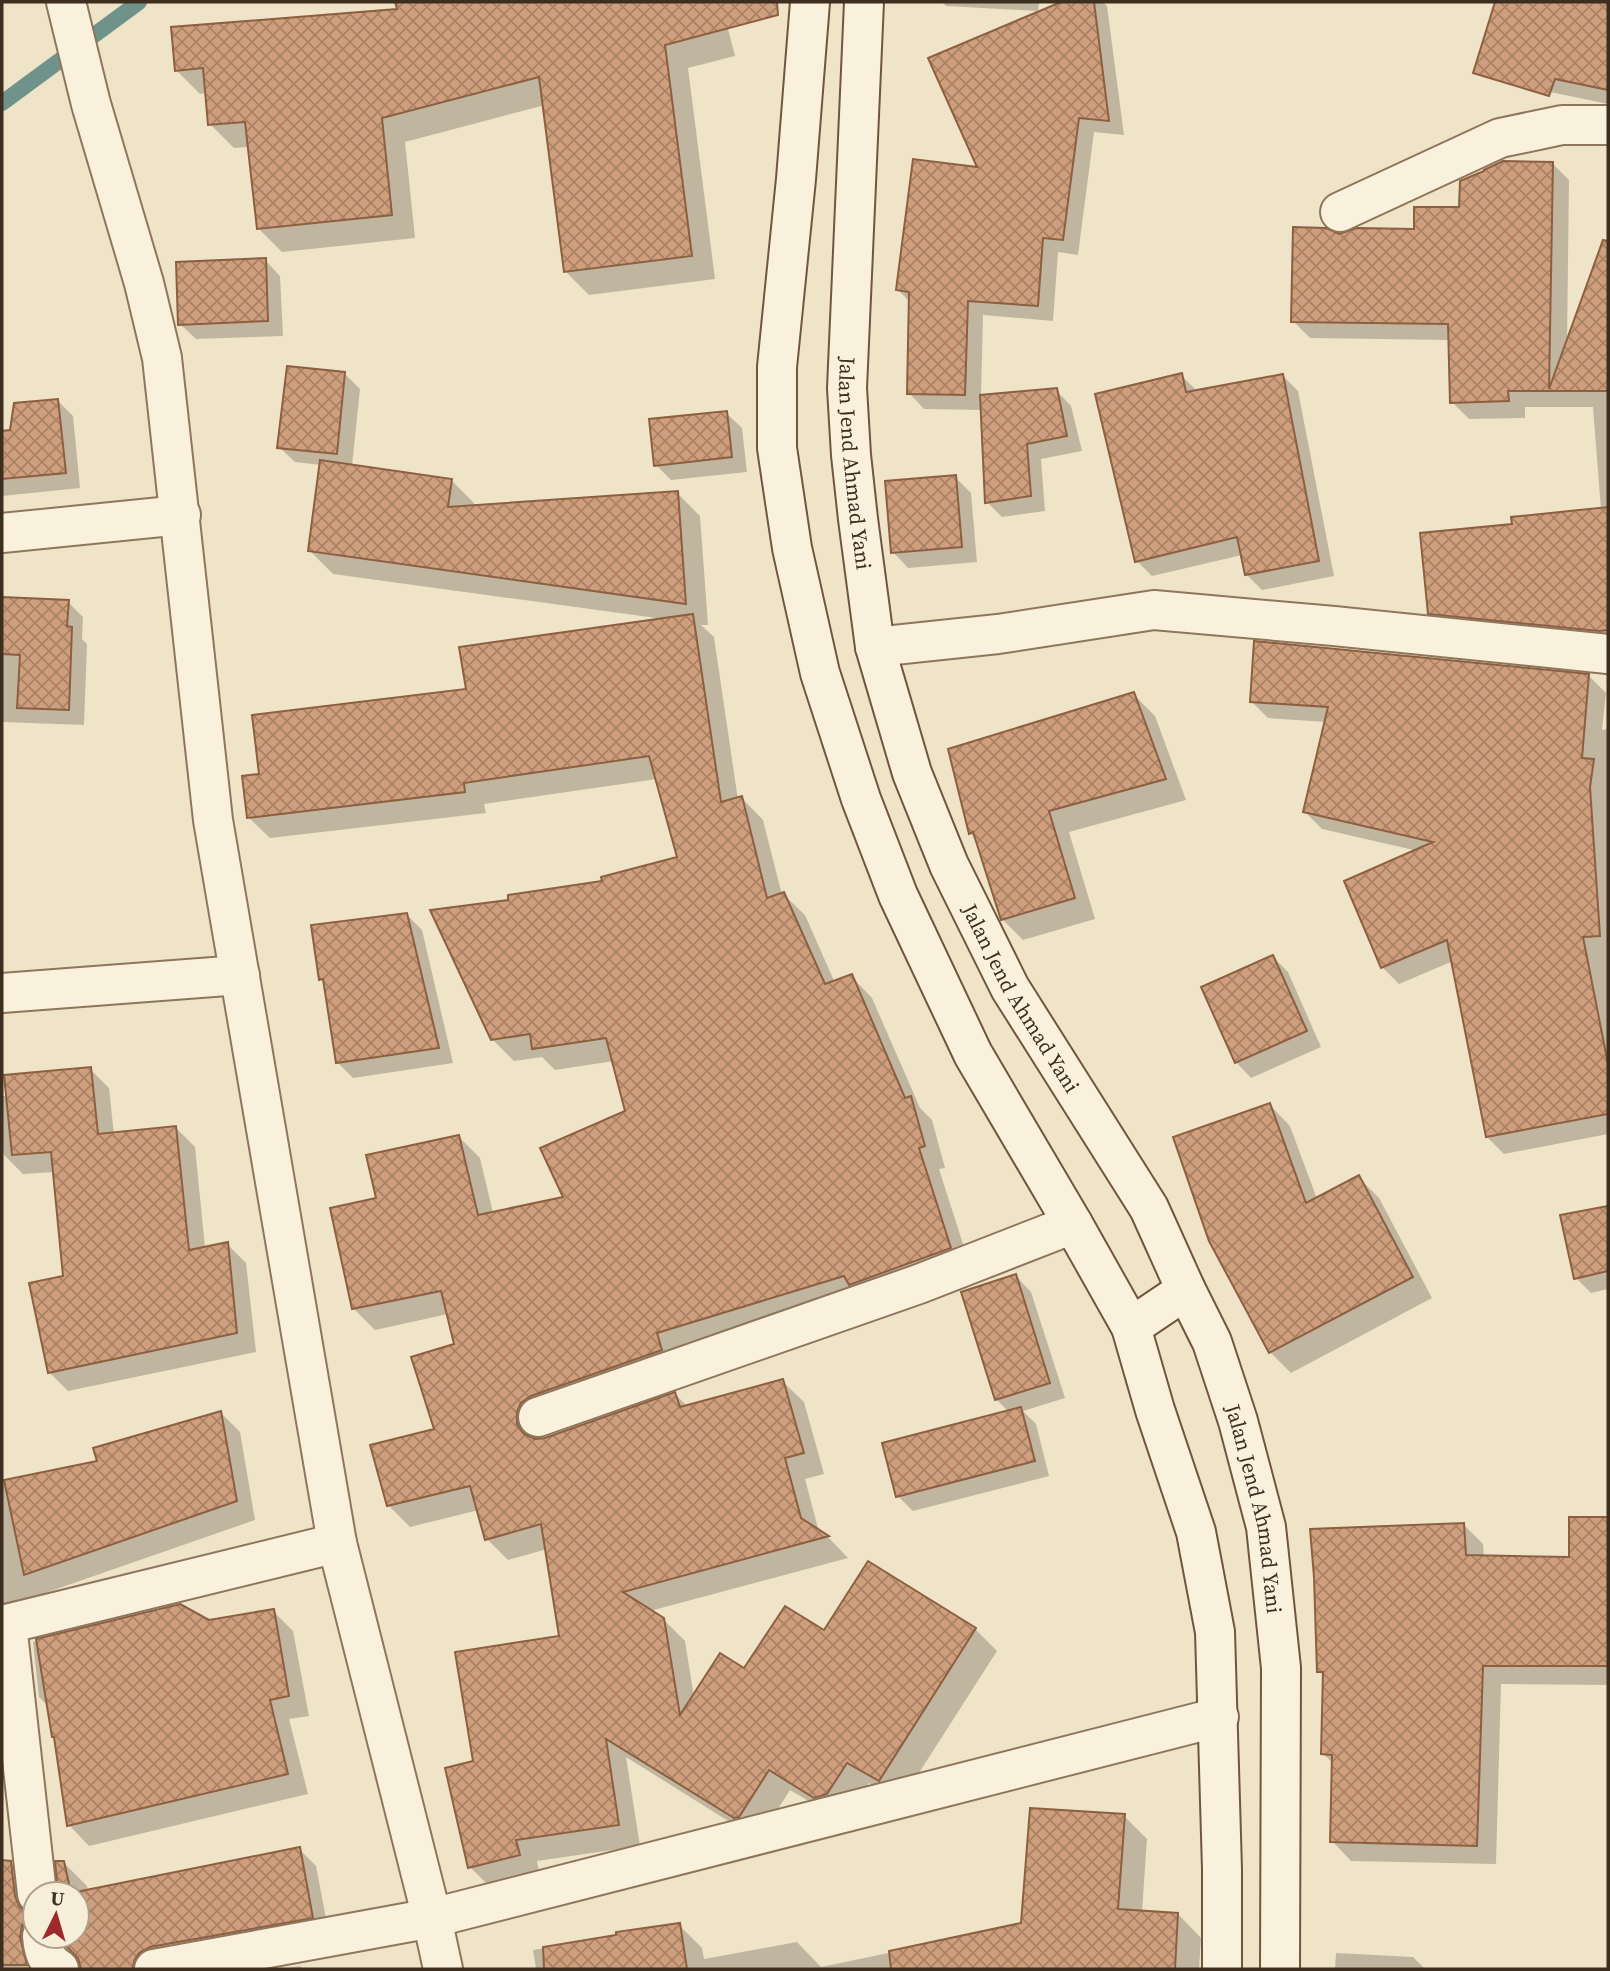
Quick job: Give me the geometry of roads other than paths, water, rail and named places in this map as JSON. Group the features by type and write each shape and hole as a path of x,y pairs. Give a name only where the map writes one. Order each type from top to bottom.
{"street":[{"path":"65,2 91,104 144,283 162,358 213,820 337,1543 443,1969"},
{"path":"810,2 777,367 777,448 792,548 820,673 861,799 898,895 973,1055 1131,1327 1155,1410 1196,1532 1216,1632 1222,1969"},
{"name":"Jalan Jend Ahmad Yani","path":"864,2 847,388 857,506 875,647 912,773 949,865 1010,988 1149,1208 1212,1342 1238,1422 1266,1527 1280,1668 1280,1969"},
{"path":"1340,212 1500,138 1562,125 1608,125"},
{"path":"2,533 181,515"},
{"path":"875,647 998,634 1154,611 1608,654"},
{"path":"2,993 240,975"},
{"path":"538,1416 919,1284 1073,1224"},
{"path":"1131,1327 1186,1290"},
{"path":"35,1880 5,1624 337,1543"},
{"path":"154,1969 432,1918 1219,1717"},
{"path":"44,1950 49,1962 59,1969"}],"waterway":[{"path":"2,103 139,2"}]}
